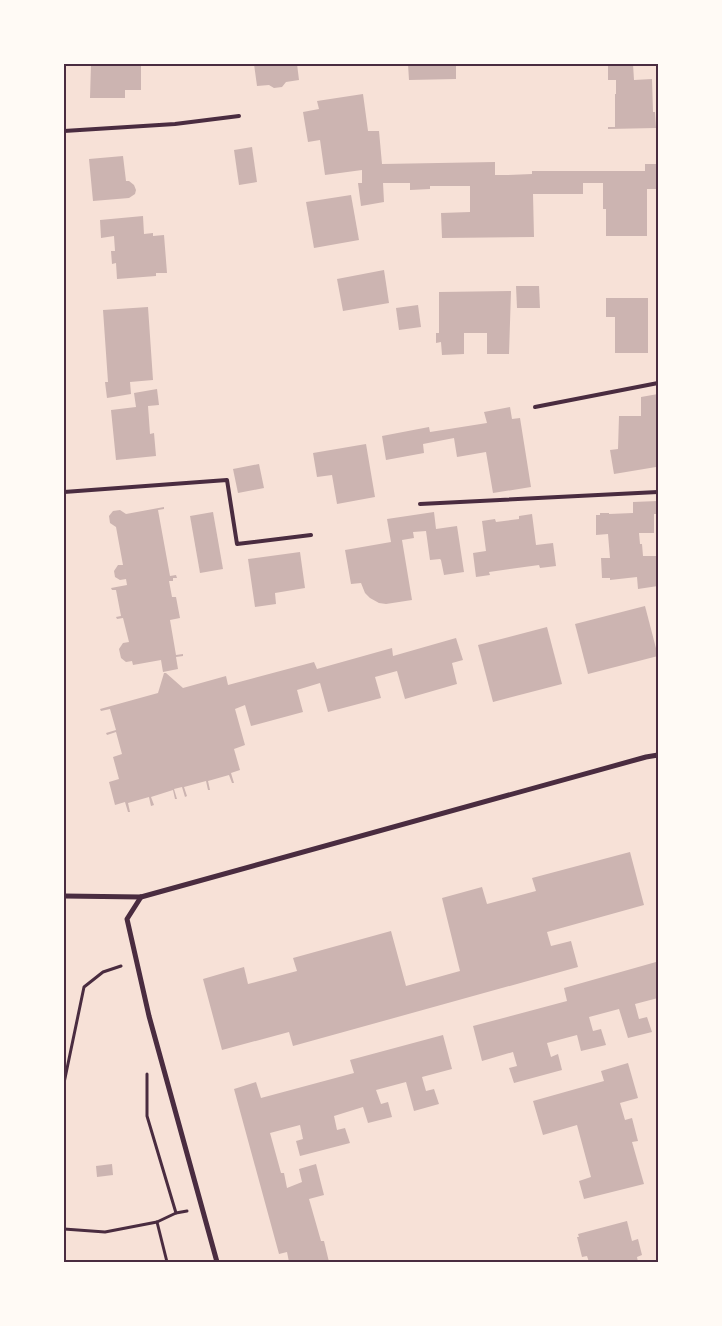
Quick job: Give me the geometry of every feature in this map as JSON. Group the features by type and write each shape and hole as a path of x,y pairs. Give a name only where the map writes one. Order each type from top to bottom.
{"street":[{"path":"64,896 141,897 636,760 658,756"},
{"path":"141,897 128,919 148,1016 217,1262"}],"lane":[{"path":"64,131 175,124 239,116"},
{"path":"535,407 658,383"},
{"path":"64,492 227,480 237,544 311,535"},
{"path":"420,504 658,492"}],"path":[{"path":"64,1083 84,987 103,972 137,962"},
{"path":"64,1229 105,1232 157,1222 176,1213 147,1116 148,1070"},
{"path":"157,1222 167,1262"}],"building":[{"path":"91,64 141,64 141,90 125,90 125,98 90,98"},
{"path":"254,64 297,64 299,80 286,82 282,87 257,86"},
{"path":"408,64 456,64 456,79 409,80"},
{"path":"608,64 633,64 634,80 652,79 653,112 655,112 656,128 608,129 608,127 615,127 616,80 608,80"},
{"path":"363,94 368,131 379,131 382,164 495,162 495,175 508,175 532,174 532,171 645,171 645,164 658,164 658,189 647,189 647,236 606,236 606,209 603,209 603,183 583,183 583,194 533,194 534,237 442,238 441,213 470,212 470,186 430,186 430,189 410,190 410,183 383,183 384,202 361,206 358,183 362,183 362,170 325,175 320,140 308,142 303,112 319,109 317,101"},
{"path":"252,147 257,182 239,185 234,150"},
{"path":"123,156 126,181 134,185 135,194 129,198 93,201 89,159"},
{"path":"351,195 359,240 314,248 306,202"},
{"path":"143,216 144,234 153,233 153,236 164,235 167,273 156,273 156,276 117,279 116,263 112,264 111,251 115,251 114,236 101,238 100,220"},
{"path":"384,270 389,303 343,311 337,279"},
{"path":"516,286 539,286 540,308 517,308"},
{"path":"511,291 509,354 487,354 487,333 464,333 464,354 442,355 441,342 436,343 436,333 439,333 439,292"},
{"path":"606,298 648,298 648,353 615,353 615,317 606,317"},
{"path":"418,305 421,327 399,330 396,308"},
{"path":"148,307 153,380 130,382 131,394 107,398 105,382 108,382 103,310"},
{"path":"157,389 159,405 148,406 150,434 154,433 156,456 116,460 111,410 136,407 134,393"},
{"path":"658,394 656,467 614,474 610,450 618,449 619,416 641,416 641,397"},
{"path":"510,407 512,419 520,418 531,487 493,493 486,452 457,457 454,438 423,444 424,453 386,460 382,436 429,427 430,432 487,423 484,412"},
{"path":"366,444 375,497 337,504 332,475 317,477 313,453"},
{"path":"259,464 264,488 238,493 233,469"},
{"path":"658,501 658,514 654,514 654,533 639,533 643,556 658,556 658,586 638,589 637,577 610,580 610,578 602,578 601,558 610,558 608,534 596,535 596,515 600,515 600,513 633,513 633,502"},
{"path":"164,507 164,509 158,510 170,576 176,575 177,578 169,581 172,597 176,597 180,618 170,620 176,655 183,654 183,656 176,657 178,669 163,672 161,660 133,665 132,661 126,662 121,658 119,649 123,643 129,642 123,618 117,619 116,617 121,616 116,590 111,588 127,585 126,579 120,580 115,577 114,571 118,565 123,565 116,527 110,523 109,516 113,511 120,510 126,514"},
{"path":"213,512 223,569 200,573 190,516"},
{"path":"434,512 436,529 457,526 464,572 444,575 441,560 430,560 426,531 413,532 414,538 402,540 412,600 386,604 379,603 365,593 361,583 351,584 345,550 391,542 387,519"},
{"path":"532,514 536,545 553,543 556,566 540,568 539,565 489,572 490,575 476,577 473,553 486,551 482,521 495,519 496,522 519,519 519,516"},
{"path":"300,552 305,588 275,593 276,604 255,607 248,559"},
{"path":"645,606 658,656 588,674 575,624"},
{"path":"547,627 562,684 493,702 478,645"},
{"path":"456,638 463,660 452,663 457,684 405,699 397,671 375,677 381,698 328,712 320,683 297,690 303,712 251,726 245,705 235,709 245,745 234,749 240,770 231,773 234,783 232,783 229,775 208,781 210,790 208,790 206,781 184,787 187,796 185,797 182,787 174,789 177,799 175,799 173,790 151,797 154,805 151,806 149,797 128,803 130,812 128,812 125,802 115,805 109,782 119,779 113,757 122,754 116,732 107,735 106,733 116,730 110,709 101,711 100,709 158,693 164,673 183,688 226,676 228,685 314,662 317,669 392,648 393,656"},
{"path":"630,852 644,905 547,932 551,946 571,941 578,967 293,1046 289,1032 222,1050 203,979 244,967 248,984 297,971 293,958 391,931 406,986 460,971 442,898 482,887 487,904 536,891 532,878"},
{"path":"656,962 658,998 635,1004 639,1019 647,1017 652,1032 628,1038 619,1009 589,1017 593,1031 601,1029 606,1045 581,1051 577,1035 547,1043 551,1057 558,1054 562,1070 514,1083 509,1068 517,1066 513,1052 482,1061 473,1026 567,1001 564,988"},
{"path":"443,1035 452,1069 422,1077 426,1091 434,1089 439,1104 414,1111 406,1082 376,1090 381,1104 388,1102 392,1117 368,1123 363,1107 334,1116 337,1130 345,1128 350,1143 300,1156 296,1141 303,1139 300,1125 270,1133 281,1173 284,1173 287,1188 302,1182 299,1169 316,1164 324,1195 309,1199 321,1241 324,1241 329,1262 289,1262 287,1252 279,1254 234,1089 256,1082 261,1098 354,1073 350,1060"},
{"path":"628,1063 638,1098 620,1103 625,1120 632,1118 638,1141 632,1142 644,1184 584,1199 579,1181 591,1177 577,1125 543,1135 533,1101 604,1081 601,1071"},
{"path":"112,1164 113,1175 97,1177 96,1166"},
{"path":"627,1221 632,1241 638,1239 642,1255 637,1257 638,1262 589,1262 587,1256 582,1257 578,1234"}]}
